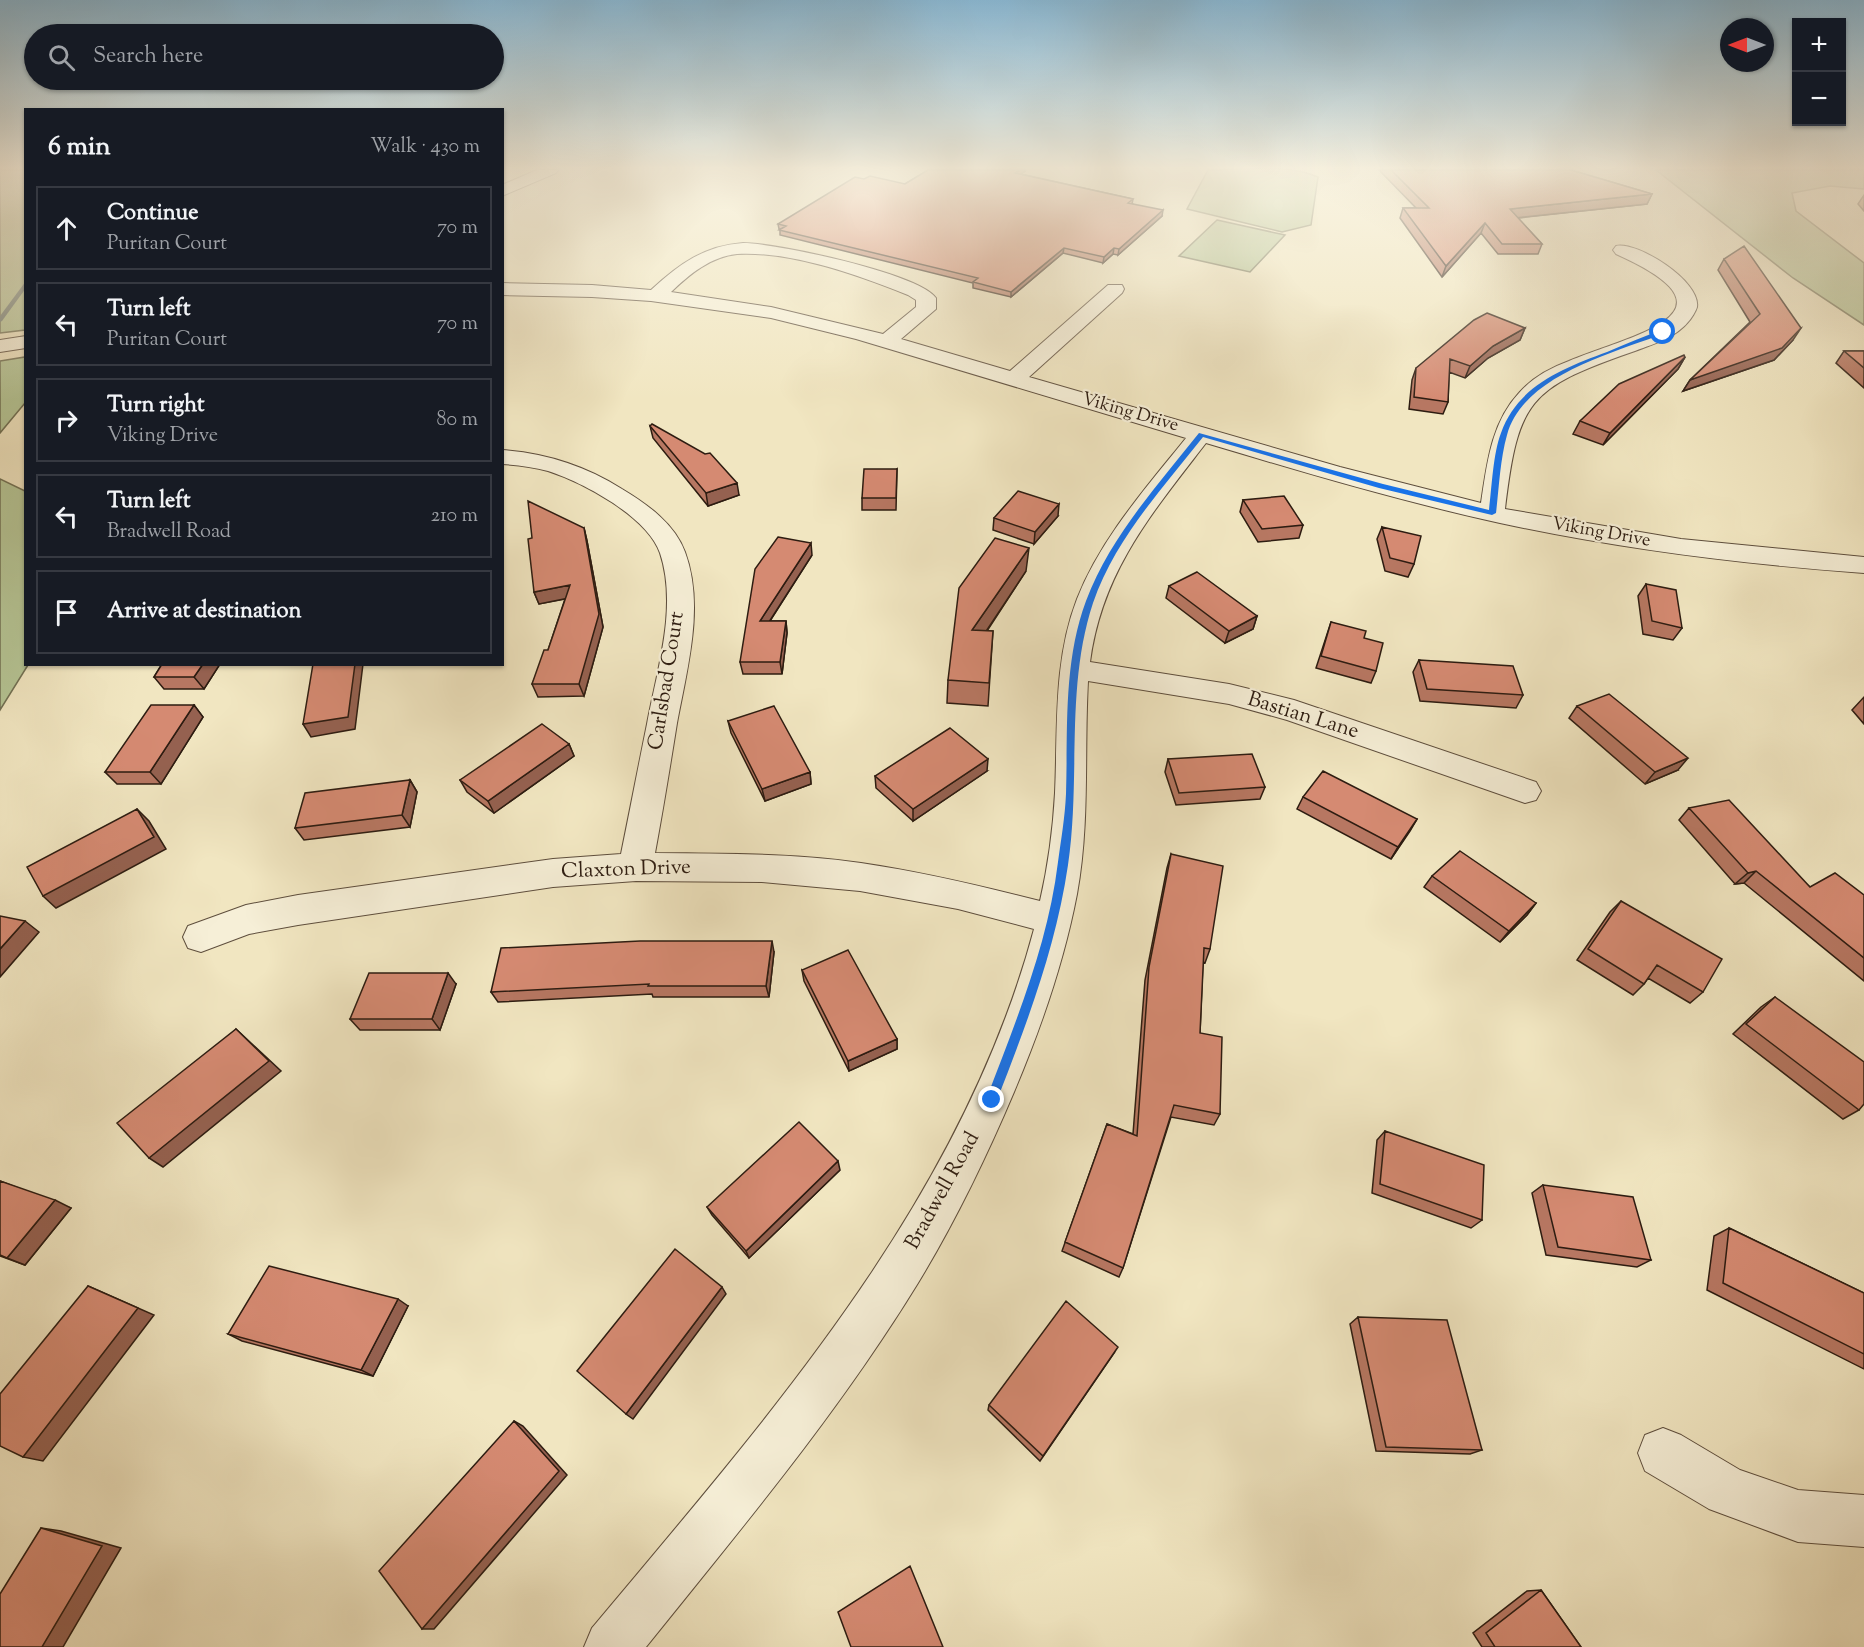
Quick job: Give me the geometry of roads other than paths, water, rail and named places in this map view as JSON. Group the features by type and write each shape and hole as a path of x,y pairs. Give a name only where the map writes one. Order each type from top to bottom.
{"street":[{"path":"656,295 689,266 713,254 738,249 769,250 897,283 920,293 926,298 926,309 886,342"},
{"path":"1492,513 1504,434 1514,413 1528,396 1546,381 1569,369 1663,332 1682,318 1687,307 1687,297 1673,277 1660,267 1622,250"},
{"name":"Viking Drive","path":"504,289 610,291 656,295 743,307 808,320 1381,486 1492,513 1649,542 1741,555 1863,567"},
{"path":"1014,379 1115,289"},
{"path":"0,346 24,342"},
{"name":"Bradwell Road","path":"611,1647 785,1434 887,1291 944,1196 992,1100 1034,988 1063,865 1071,797 1071,698 1078,645 1089,603 1103,569 1122,535 1201,434"},
{"name":"Carlsbad Court","path":"504,457 534,461 568,471 599,484 653,524 672,549 680,601 676,641 636,867"},
{"name":"Bastian Lane","path":"1075,669 1219,692 1294,711 1525,791"},
{"name":"Claxton Drive","path":"201,938 246,920 298,910 553,873 636,867 762,868 860,877 958,894 1052,919"},
{"path":"1663,1453 1727,1491 1798,1516 1864,1521"}],"waterway":[{"path":"0,320 24,286"}]}
